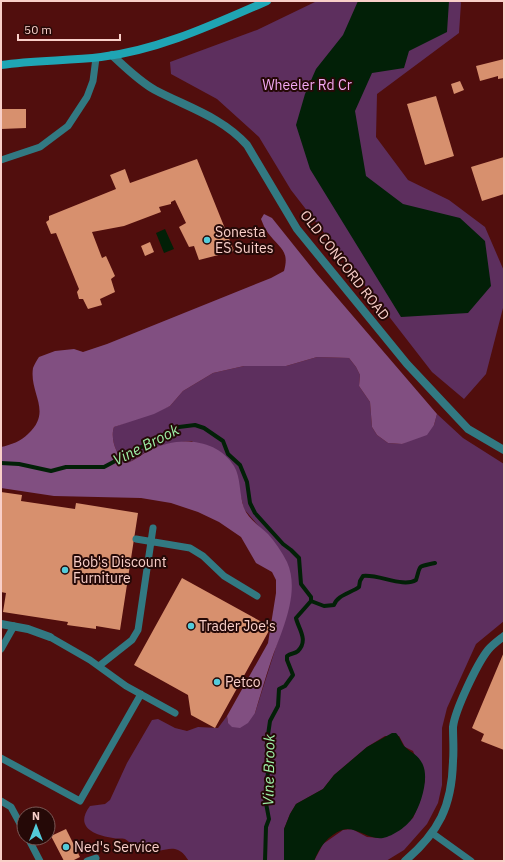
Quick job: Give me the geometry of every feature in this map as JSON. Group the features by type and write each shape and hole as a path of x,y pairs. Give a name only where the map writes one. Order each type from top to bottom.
{"main road":[{"path":"1,65 96,58 112,55 166,42 267,1"}],"street":[{"name":"OLD CONCORD ROAD","path":"112,55 134,75 155,89 225,125 247,144 297,230 407,364 468,429 504,450"},
{"path":"1,624 35,631 50,637"},
{"path":"405,861 432,834 442,818 449,799 453,772 453,727 457,712 488,650 504,636"}],"lane":[{"path":"1,160 40,147 68,126 87,97 93,81 96,58"},
{"path":"99,666 132,640 138,630 153,528"},
{"path":"136,539 180,545 194,550 220,573 257,596"},
{"path":"1,649 14,626"},
{"path":"50,637 175,714"},
{"path":"1,758 80,801 141,694"},
{"path":"1,801 12,807 16,815"},
{"path":"432,834 471,861"},
{"path":"32,846 40,861"},
{"path":"87,861 96,858"}],"green space":[{"name":"Wheeler Rd Cr","path":"317,1 460,1 461,3 459,33 377,94 376,137 408,180 449,200 485,227 504,271 504,304 486,374 464,399 432,372 291,190 259,137 217,99 171,74 170,62 257,30"},
{"path":"317,357 349,358 360,375 359,386 370,402 372,427 377,435 388,443 402,444 434,425 437,414 463,438 504,464 504,621 476,644 447,708 442,728 442,785 438,803 427,824 404,850 386,861 314,861 323,844 343,830 352,829 367,837 382,838 413,818 420,801 425,780 413,751 405,747 399,736 385,736 367,747 334,775 323,789 296,804 284,829 284,861 189,861 183,853 175,849 148,853 138,849 125,839 99,835 88,829 85,825 84,819 86,813 90,806 105,804 110,800 127,763 152,720 158,719 175,728 187,731 198,727 218,728 227,716 228,723 255,713 281,631 279,550 244,509 241,497 192,441 156,447 127,463 117,452 113,442 114,427 170,406 183,391 213,373 244,366 286,366"}],"shaded area":[{"path":"358,1 449,1 447,32 409,51 404,68 372,73 355,111 366,176 403,204 460,218 485,241 491,286 468,313 401,317 310,169 296,125 305,94 316,69 343,35"},
{"path":"264,214 272,218 316,273 437,414 434,425 427,435 402,444 388,443 377,435 372,427 370,402 359,386 360,375 349,358 317,357 286,366 244,366 213,373 183,391 170,406 154,414 114,427 113,442 117,452 127,463 150,450 172,443 184,442 196,442 207,445 218,450 227,457 236,470 242,503 246,512 251,519 271,537 287,562 291,574 292,586 288,612 255,713 248,723 240,728 232,727 228,723 227,716 268,643 276,593 276,580 272,572 256,563 241,537 219,522 198,512 171,503 141,498 54,496 1,488 1,447 22,439 35,426 39,418 40,410 34,386 33,368 39,357 55,351 74,349 83,352 107,344 271,278 284,271 286,258 282,250 265,228 261,219"},
{"path":"165,229 174,249 164,253 156,233"},
{"path":"392,733 396,733 404,746 415,754 423,765 425,771 425,784 421,799 416,812 408,824 400,830 383,838 372,837 352,829 342,830 332,835 325,842 314,861 284,861 284,829 296,804 323,789 334,775 367,747"}],"building":[{"path":"504,59 504,78 498,79 498,76 480,81 476,66"},
{"path":"460,81 464,90 454,94 451,84"},
{"path":"436,96 454,156 425,165 407,104"},
{"path":"1,109 26,109 26,128 1,129"},
{"path":"504,157 504,194 482,201 471,167"},
{"name":"Sonesta ES Suites","path":"197,159 234,251 199,260 194,246 189,247 179,227 186,223 175,200 171,202 171,204 159,207 161,212 124,226 92,232 102,258 106,256 115,276 111,279 115,292 100,299 102,305 88,309 83,299 79,299 77,292 79,289 56,233 51,234 46,222 49,220 49,216 116,189 110,175 125,169 130,183"},
{"path":"150,242 154,252 145,256 141,246"},
{"name":"Bob's Discount Furniture","path":"1,492 22,495 21,501 75,509 76,503 138,513 120,630 96,626 96,629 67,625 68,622 3,612 6,593 1,592"},
{"path":"182,578 271,627 215,728 191,715 188,695 134,665"},
{"path":"504,652 504,750 481,741 484,734 472,728"},
{"name":"Ned's Service","path":"66,829 80,857 72,861 64,861 56,846 56,834"}],"waterway":[{"name":"Vine Brook","path":"1,463 19,464 51,471 66,467 104,467 179,427 195,425 204,428 223,441 228,454 240,465 247,482 250,503 255,513 283,544 299,558 301,584 311,597 311,601 296,618 302,634 303,643 296,653 287,656 287,660 293,675 285,686 279,689 278,706 270,721 267,742 268,772 265,798 269,819 266,827 265,861"},
{"path":"311,601 324,606 334,605 341,596 359,587 363,576 376,577 398,582 411,582 416,580 419,569 422,566 435,563"}],"place":[{"name":"Sonesta ES Suites","path":"207,240"},
{"name":"Bob's Discount Furniture","path":"65,570"},
{"name":"Trader Joe's","path":"191,626"},
{"name":"Petco","path":"217,682"},
{"name":"Ned's Service","path":"66,847"}]}
